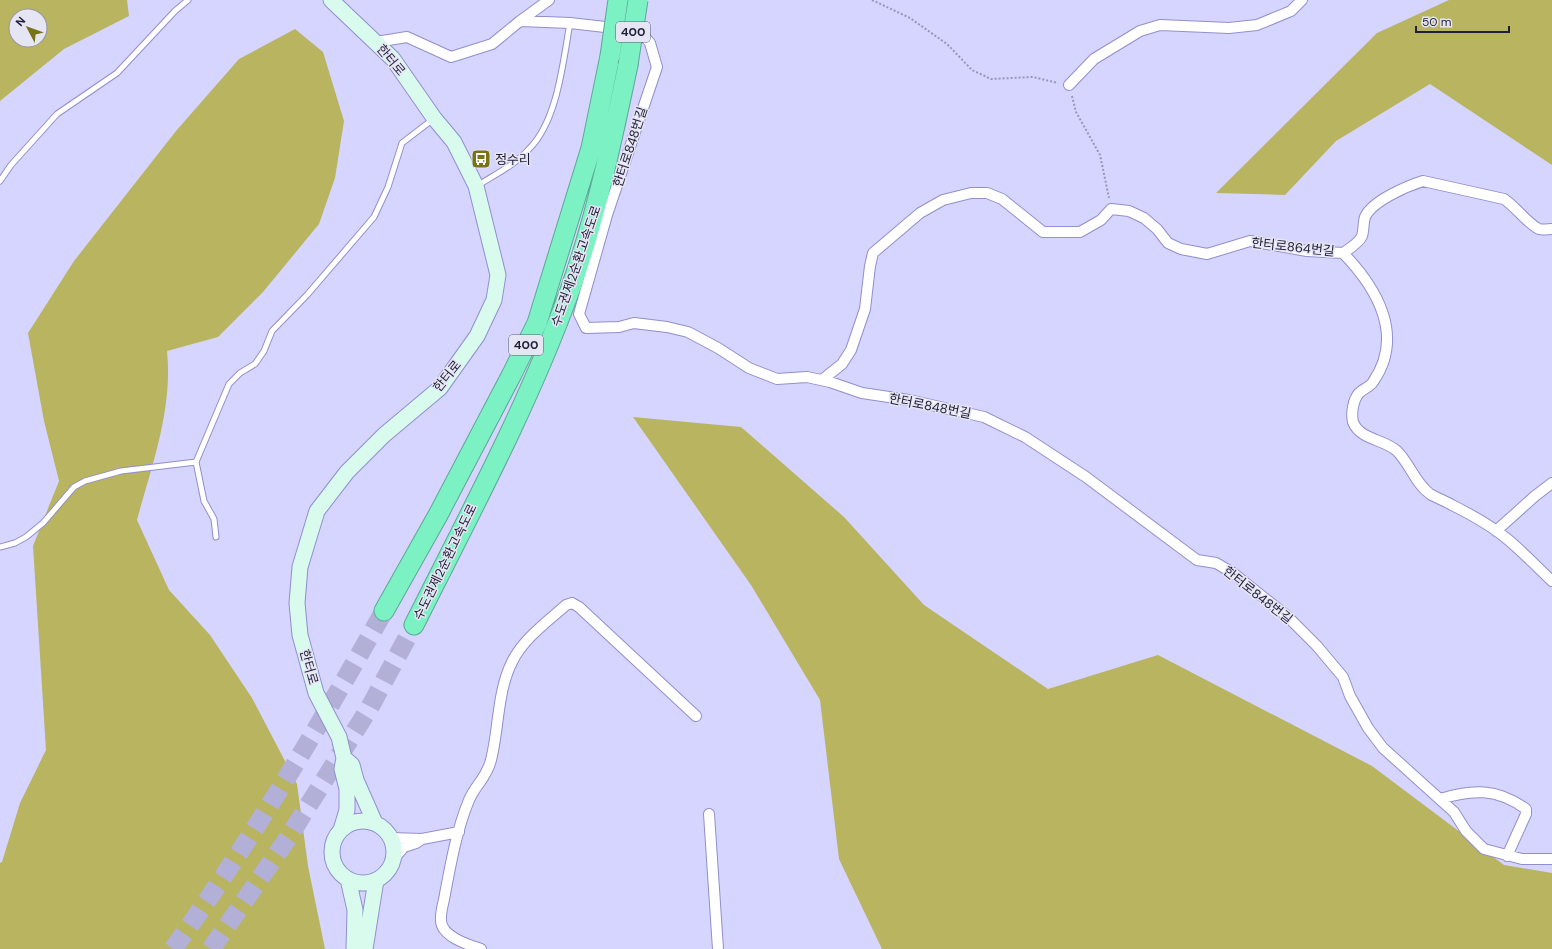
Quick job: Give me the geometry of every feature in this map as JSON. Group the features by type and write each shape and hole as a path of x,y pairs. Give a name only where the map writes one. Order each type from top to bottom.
{"highway":[{"name":"수도권제2순환고속도로","path":"384,611 438,515 537,323 591,148 610,56 618,0"},
{"name":"수도권제2순환고속도로","path":"414,625 515,420 546,352 567,297 592,222 611,146 628,64 638,0"}],"main road":[{"name":"한터로","path":"331,0 393,59 434,118 454,142 476,186 498,274 494,300 477,336 440,388 384,435 347,472 317,511 300,567 297,604 300,635 316,693 339,737 344,758 342,769 347,789 347,810 341,830"},
{"name":"한터로","path":"344,758 352,765 356,780 375,823"},
{"path":"358,821 375,823 385,830 391,838 394,847 392,861 384,874 376,880 357,882 348,879 335,866 333,856 335,838 341,830 358,821"},
{"path":"348,879 355,910 354,949"},
{"path":"365,949 376,880"}],"street":[{"path":"376,42 407,37 451,57 492,44 520,20 549,0"},
{"path":"1069,85 1094,59 1140,32 1160,25 1230,28 1257,25 1292,11 1302,0"},
{"name":"한터로848번길","path":"520,20 570,23 640,31 650,43 657,67 608,215 579,314 586,328 619,327 634,323 667,327 688,332 718,348 749,368 777,379 807,377 822,380 862,393 909,400 984,417 1025,437 1086,477 1197,560 1216,563 1233,573 1287,616 1317,646 1343,677 1350,696 1368,728 1383,748 1454,812 1466,831 1484,849 1522,859 1552,859"},
{"name":"한터로864번길","path":"1111,209 1129,211 1144,218 1157,229 1168,243 1181,249 1207,254 1250,241 1308,251 1343,253 1362,237 1365,217 1372,208 1390,195 1410,185 1423,181 1504,199 1515,206 1531,224 1540,229 1552,229"},
{"path":"822,380 842,364 851,350 865,309 873,253 920,213 943,200 970,193 987,193 1002,199 1043,232 1080,232 1102,220 1111,209"},
{"path":"1343,253 1360,270 1378,298 1385,322 1385,360 1372,383 1358,394 1354,404 1352,417 1354,424 1361,433 1384,442 1397,451 1418,482 1430,494 1459,508 1506,537 1552,581"},
{"path":"1496,531 1534,496 1552,483"},
{"path":"481,949 452,936 440,920 453,853 469,799 484,778 491,760 505,682 512,663 533,635 566,605 572,603 579,607 696,716"},
{"path":"1440,799 1456,794 1482,791 1490,792 1518,803 1526,809 1526,814 1507,856"},
{"path":"709,814 718,949"},
{"path":"391,838 422,839 459,832"},
{"path":"392,861 404,847 416,843 422,839"}],"lane":[{"path":"0,181 11,165 57,114 117,73 175,11 188,0"},
{"path":"476,186 516,161 530,149 542,131 555,97 570,23"},
{"path":"216,537 214,519 204,501 196,462 229,384 240,373 255,364 264,351 272,330 307,295 374,217 388,187 402,143 434,118"},
{"path":"0,547 15,543 26,537 42,523 74,487 85,481 102,475 121,471 196,462"}],"path":[{"path":"872,0 910,18 947,44 972,70 991,79 1033,77 1069,85 1076,112 1100,155 1111,209"}],"shaded area":[{"path":"0,0 127,0 129,16 64,49 0,101"},
{"path":"1449,0 1552,0 1552,165 1430,84 1336,141 1285,195 1216,193 1377,33"},
{"path":"295,29 323,52 344,121 335,178 319,224 263,292 218,337 167,351 168,373 164,415 155,458 137,520 169,590 210,635 252,698 297,784 308,866 325,949 0,949 0,863 2,862 20,803 46,750 33,546 59,481 44,421 28,333 74,261 176,131 239,59"},
{"path":"633,417 741,427 844,517 924,605 1048,689 1158,655 1372,766 1504,865 1552,873 1552,949 882,949 839,859 820,700 751,585"}],"tunnel":[{"path":"173,949 230,867 257,825 335,698 384,611"},
{"path":"211,949 288,838 370,707 414,625"}],"place":[{"name":"정수리","path":"481,159"}]}
